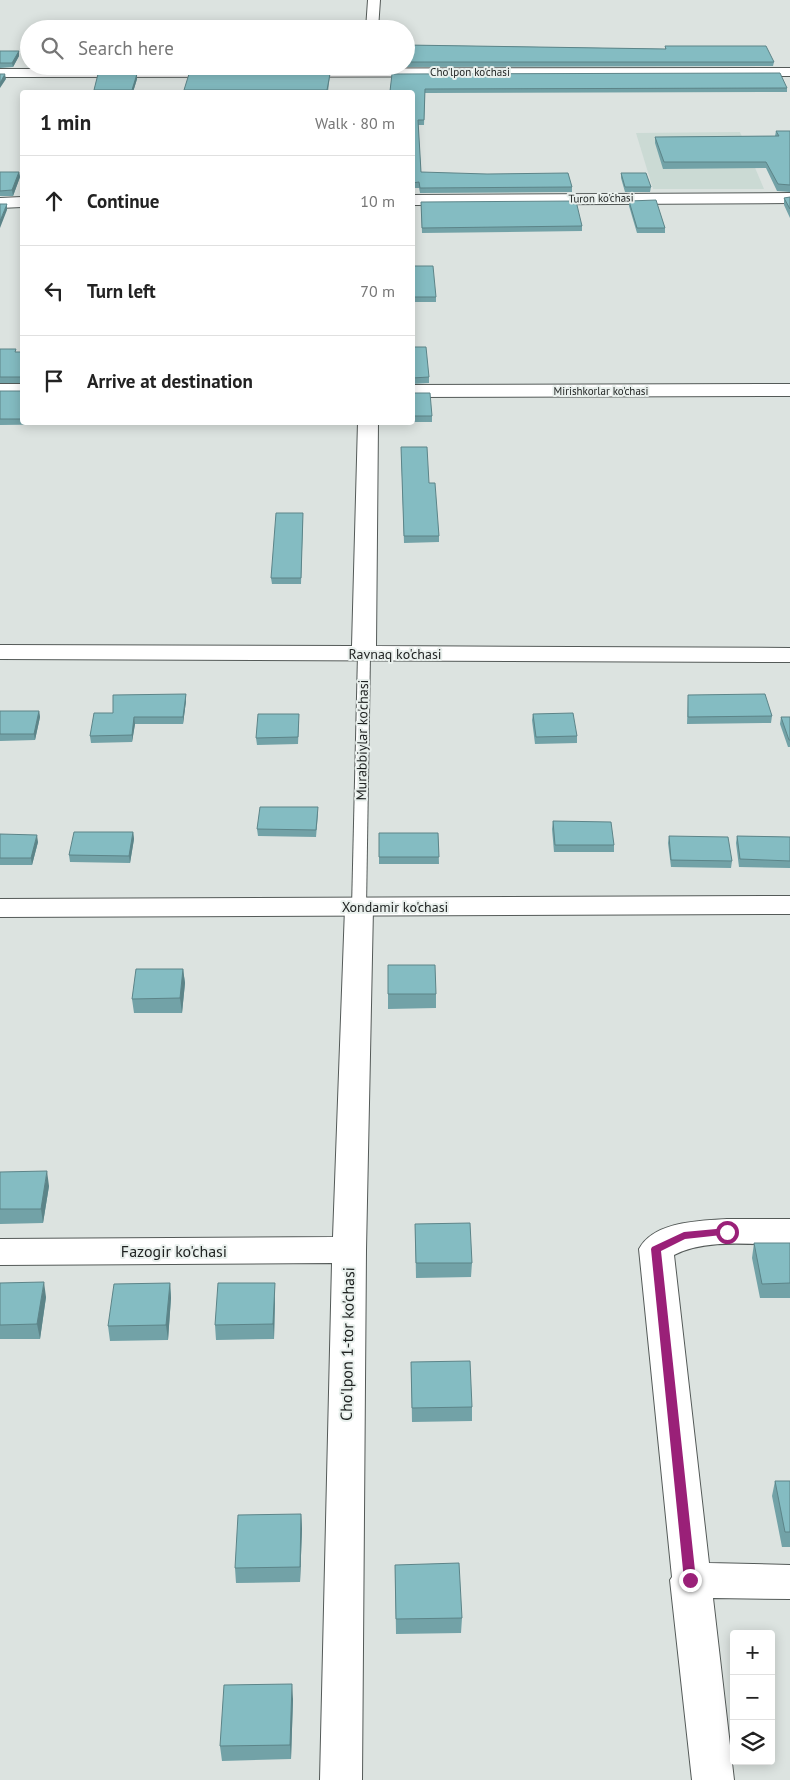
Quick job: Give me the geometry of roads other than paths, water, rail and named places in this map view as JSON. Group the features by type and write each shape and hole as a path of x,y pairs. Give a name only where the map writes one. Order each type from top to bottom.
{"street":[{"path":"373,20 374,0"},
{"name":"Cho'lpon ko'chasi","path":"415,75 790,72"},
{"name":"Cho'lpon ko'chasi","path":"0,73 20,73"},
{"name":"Turon ko'chasi","path":"415,200 790,198"},
{"path":"0,202 20,202"},
{"path":"0,390 20,390"},
{"name":"Mirishkorlar ko'chasi","path":"415,391 790,390"},
{"name":"Murabbiylar ko'chasi","path":"364,654 368,425"},
{"name":"Ravnaq ko'chasi","path":"0,652 790,655"},
{"name":"Xondamir ko'chasi","path":"0,908 790,905"},
{"name":"Cho'lpon 1-tor ko'chasi","path":"341,1780 349,1250 359,908"},
{"path":"713,1780 690,1580 656,1249 684,1235 727,1232 790,1232"},
{"name":"Fazogir ko'chasi","path":"0,1252 349,1250"},
{"path":"690,1580 790,1582"}],"lane":[{"name":"Murabbiylar ko'chasi","path":"359,908 364,654"}]}
